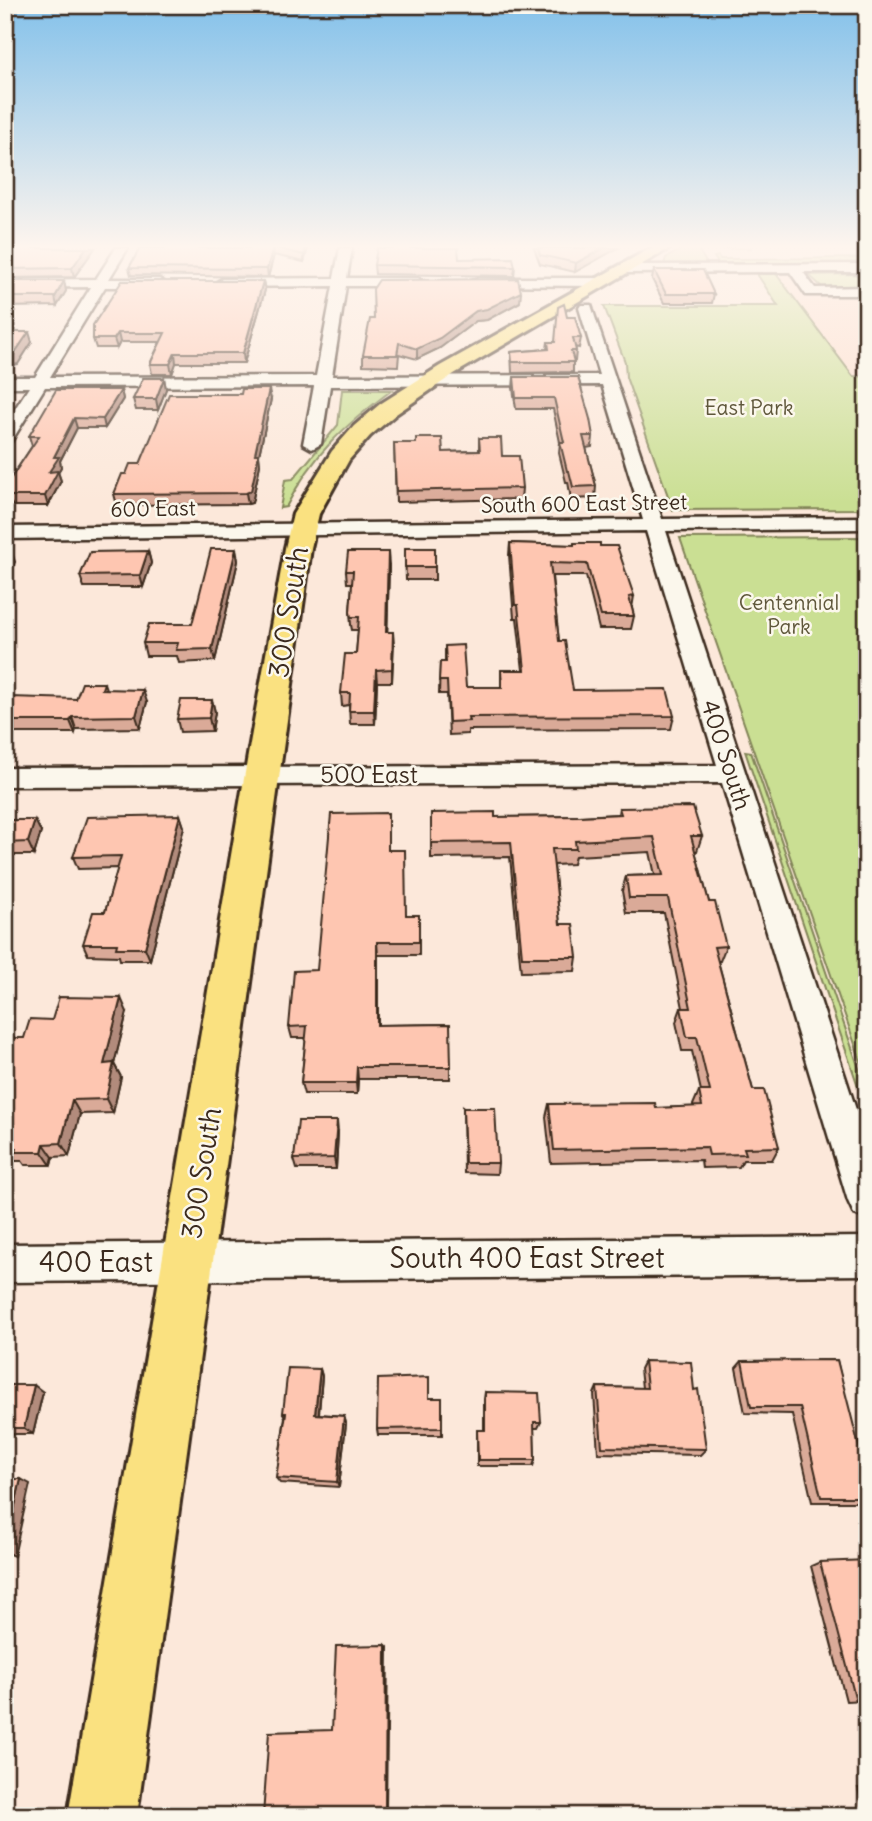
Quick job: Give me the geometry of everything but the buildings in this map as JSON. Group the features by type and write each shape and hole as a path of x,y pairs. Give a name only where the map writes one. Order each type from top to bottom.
{"main road":[{"name":"300 South","path":"102,1816 301,530 319,488 350,444 388,409 427,382 512,333"}],"street":[{"path":"5,438 70,333"},
{"path":"312,444 330,333"},
{"name":"400 South","path":"594,333 867,1201"},
{"path":"5,382 608,380"},
{"name":"South 600 East Street","path":"301,530 867,523"},
{"name":"600 East","path":"5,533 301,530"},
{"name":"500 East","path":"5,777 733,774"},
{"name":"South 400 East Street","path":"187,1262 258,1259 867,1256"},
{"name":"400 East","path":"5,1262 187,1262"}],"shaded area":[{"path":"820,333 867,333 867,377 853,377"}],"green space":[{"name":"East Park","path":"614,333 821,333 853,376 867,377 867,509 673,510 626,377 625,362"},
{"path":"342,390 392,390 345,428 307,471 286,507 280,508 285,480 293,479 338,425"},
{"name":"Centennial Park","path":"867,537 867,1079 680,538"},
{"path":"745,751 751,752 867,1092 867,1113"}]}
